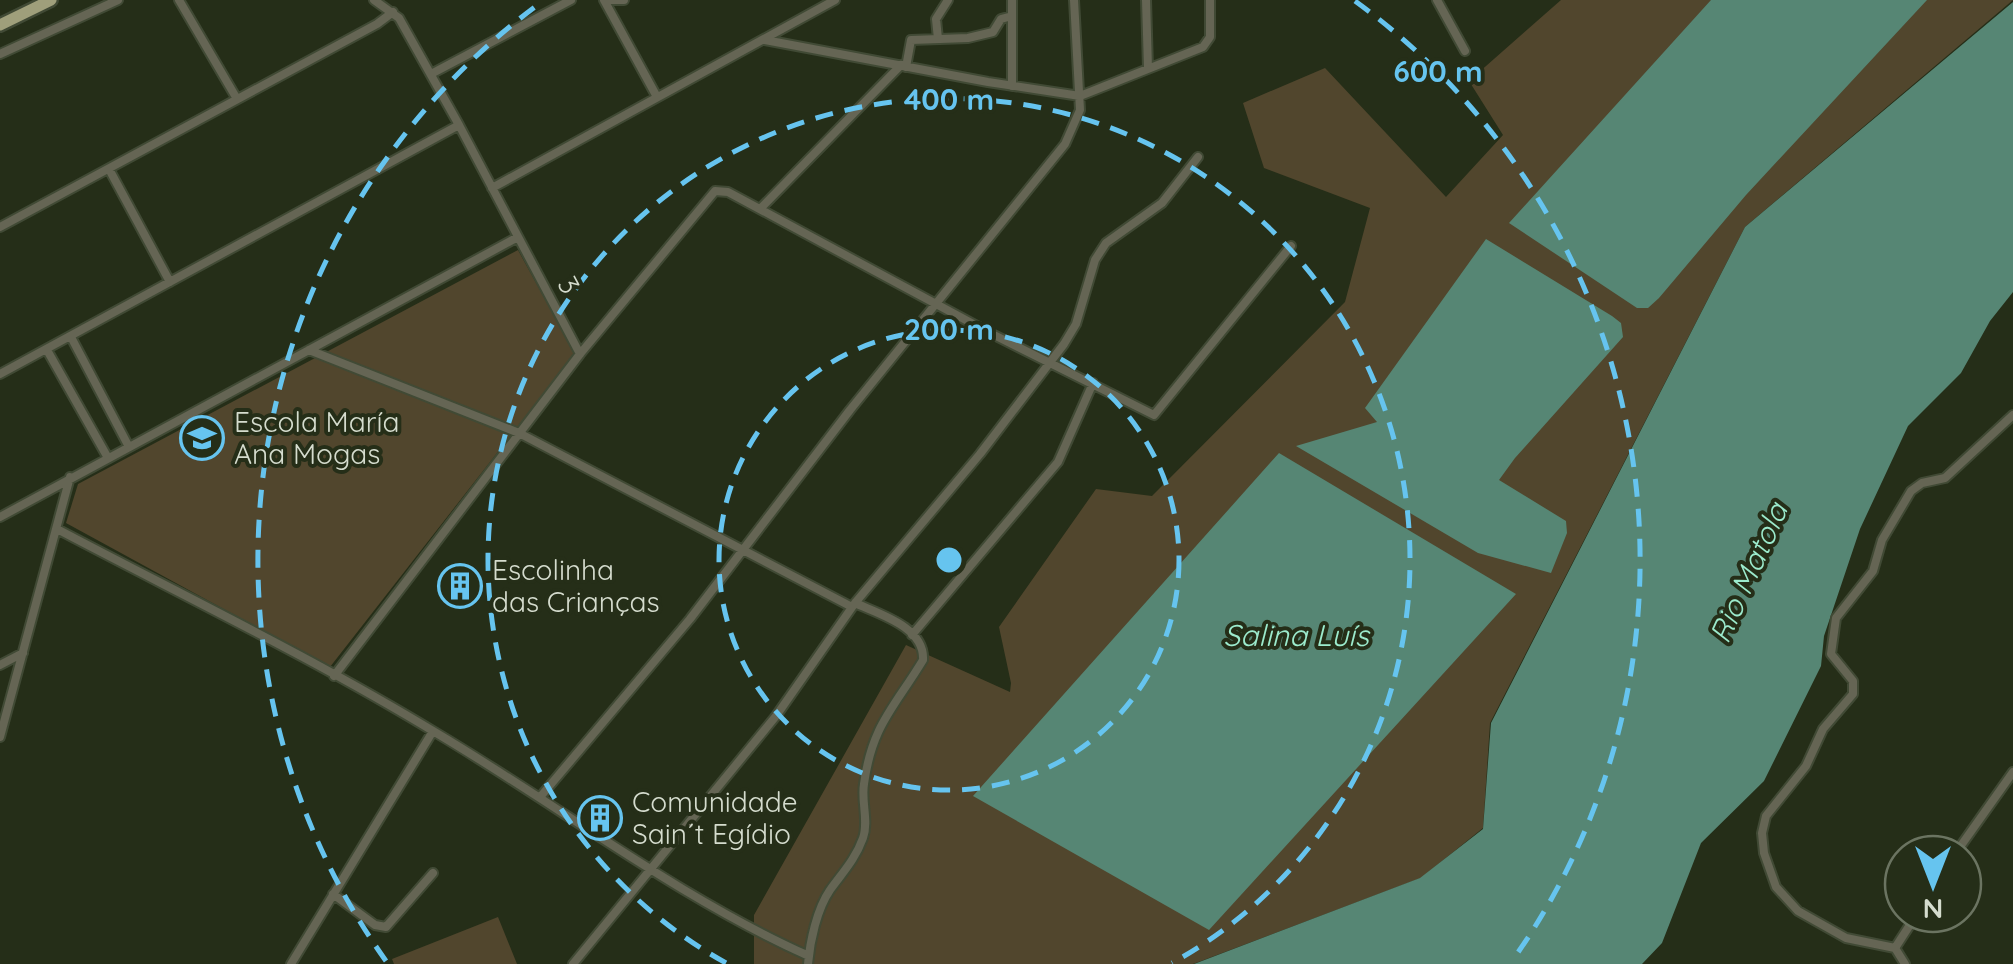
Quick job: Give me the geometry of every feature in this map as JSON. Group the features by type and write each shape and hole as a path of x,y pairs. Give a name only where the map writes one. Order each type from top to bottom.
{"main road":[{"path":"0,24 51,0"}],"street":[{"path":"0,54 118,0"},
{"path":"179,0 238,99"},
{"path":"374,0 388,10"},
{"path":"0,228 377,24 395,0"},
{"path":"431,74 570,0"},
{"path":"624,0 607,0 657,97"},
{"path":"492,188 835,0"},
{"path":"938,39 936,19 948,0"},
{"path":"1012,0 1012,86"},
{"path":"541,796 652,667 1065,144 1078,121 1080,96 1074,0"},
{"path":"1146,0 1148,68"},
{"path":"765,40 1080,96 1184,56 1208,42 1210,0"},
{"path":"1437,0 1465,51"},
{"name":"3","path":"388,10 460,124 580,354"},
{"path":"760,209 904,66 911,40 968,38 993,32 1000,19 1012,16"},
{"path":"0,374 460,124"},
{"path":"572,964 776,716 854,605 1050,363 1076,324 1089,276 1106,243 1162,203 1198,157"},
{"path":"108,168 170,282"},
{"path":"334,676 580,354 715,191 728,192 1154,415 1290,246"},
{"path":"0,517 518,237"},
{"path":"70,337 129,446"},
{"path":"47,350 108,458"},
{"path":"57,529 434,730 651,867 809,960 822,906 855,860 865,834 863,789 876,735 884,716 923,660 920,643 889,618 742,550 518,433 309,350"},
{"path":"912,635 1058,462 1092,382"},
{"path":"1905,964 1895,948 1846,938 1798,911 1776,887 1762,834 1773,805 1806,766 1823,728 1854,694 1853,681 1832,654 1833,628 1841,609 1874,570 1882,540 1911,491 1922,483 1945,478 2013,415"},
{"path":"0,737 70,477"},
{"path":"0,665 22,653"},
{"path":"291,964 434,730"},
{"path":"1970,834 2013,772"},
{"path":"333,894 375,925 386,927 433,873"},
{"path":"1895,948 1904,934"}],"shaded area":[{"path":"1561,0 2013,0 1745,227 1490,723 1483,828 1421,878 1193,964 754,964 754,915 906,645 1010,692 999,627 1096,489 1152,496 1345,302 1370,208 1264,168 1243,103 1325,68 1446,197 1503,135 1469,81"},
{"path":"518,250 574,352 572,357 330,667 66,523 78,484"},
{"path":"498,917 517,964 394,964 392,959"}],"water":[{"path":"1711,0 1927,0 1746,195 1659,298 1648,308 1637,308 1509,223"},
{"name":"Rio Matola","path":"2013,2 2013,292 1990,321 1961,373 1908,426 1860,529 1824,636 1821,666 1764,781 1701,843 1662,943 1642,964 1194,964 1420,878 1483,829 1491,723 1745,227"},
{"path":"1486,239 1621,323 1623,337 1499,480 1566,521 1567,533 1551,573 1478,553 1296,446 1377,422 1365,408"},
{"name":"Salina Luís","path":"1279,453 1516,594 1209,930 973,796"}],"place":[{"name":"Escola María Ana Mogas","path":"202,438"},
{"name":"Escolinha das Crianças","path":"460,586"},
{"name":"Comunidade Sain´t Egídio","path":"600,818"}]}
